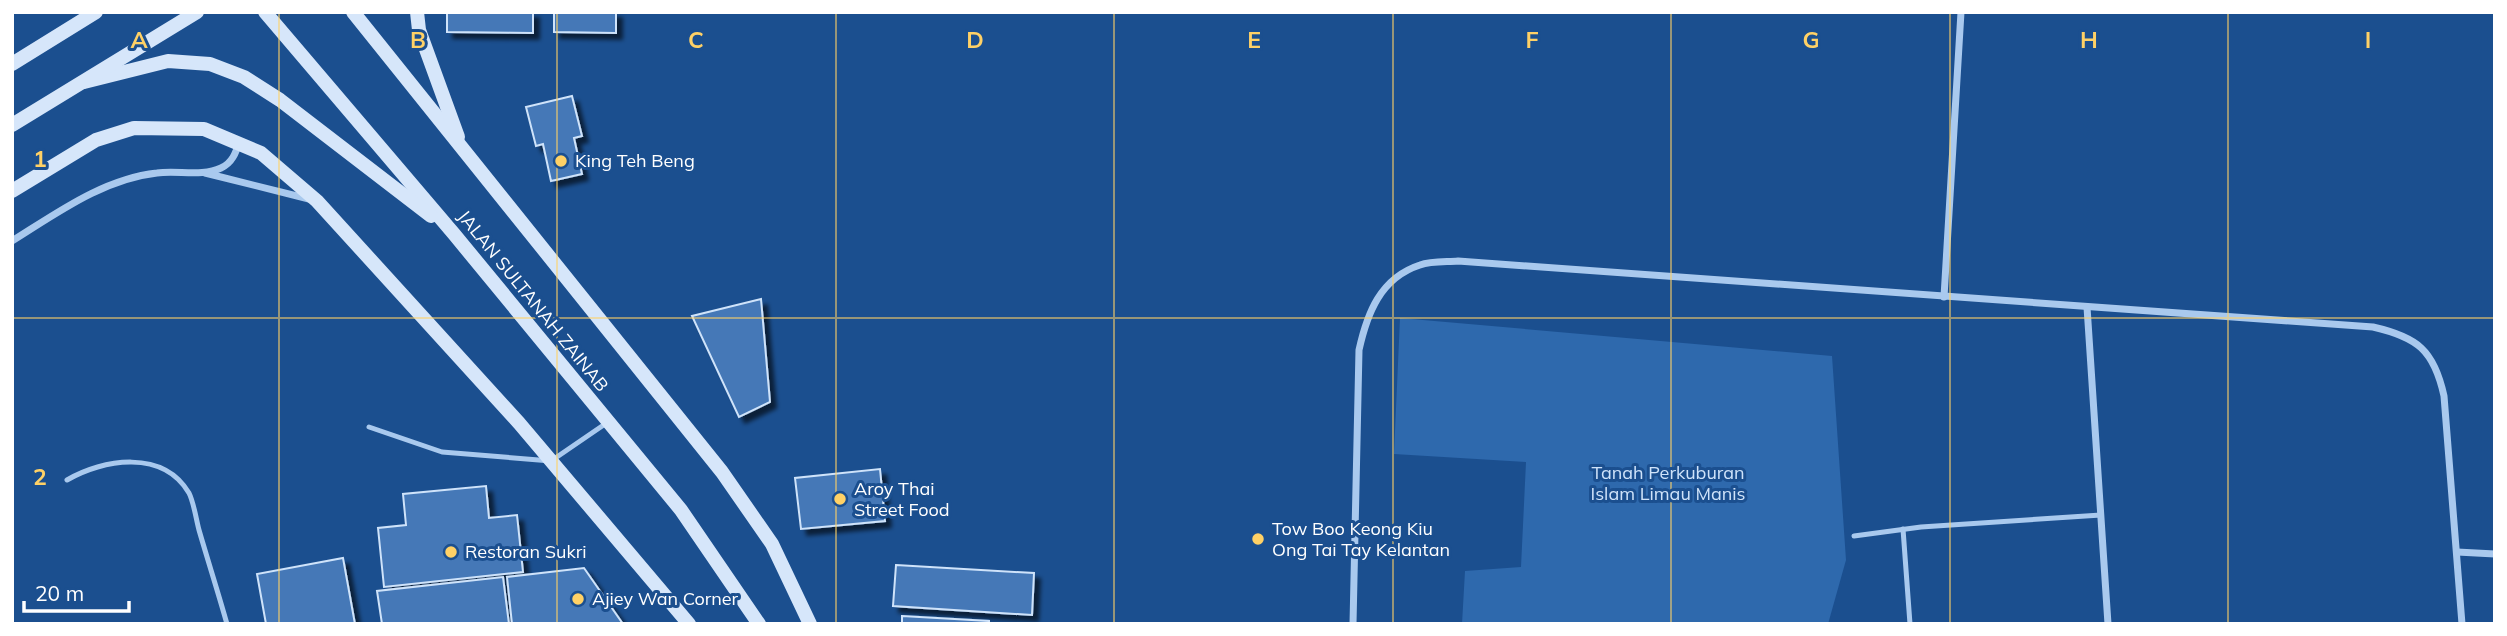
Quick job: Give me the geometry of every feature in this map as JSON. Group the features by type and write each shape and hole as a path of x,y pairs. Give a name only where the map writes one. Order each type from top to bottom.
{"main road":[{"path":"12,64 96,12"},
{"path":"12,125 197,12"},
{"name":"JALAN SULTANAH ZAINAB","path":"265,12 454,234 681,510 759,624"},
{"path":"353,12 722,472 772,544 810,624"},
{"path":"417,12 423,43 463,149"},
{"path":"84,82 167,61 210,64 244,76 280,100 454,234"},
{"path":"12,191 96,140 134,128 204,129 261,153 317,201 551,461 689,624"}],"street":[{"path":"1944,297 1961,12"},
{"path":"12,240 79,200 116,183 157,173 201,172 221,168 233,159 239,142"},
{"path":"201,172 317,201"},
{"path":"1353,624 1359,350 1366,316 1387,283 1420,265 1458,261 2372,327 2402,333 2424,349 2439,372 2444,396 2462,624"},
{"path":"2087,307 2108,624"},
{"path":"2457,552 2495,554"}],"lane":[{"path":"369,427 442,452 551,461 608,422"},
{"path":"67,481 89,468 121,462 148,464 170,474 188,493 227,624"},
{"path":"1854,536 1903,529 2101,516"},
{"path":"1903,529 1910,624"}],"green space":[{"name":"Tanah Perkuburan Islam Limau Manis","path":"1400,318 1832,356 1846,560 1828,624 1462,624 1465,571 1521,567 1526,462 1394,454"}],"building":[{"path":"447,12 533,12 533,33 447,32"},
{"path":"554,12 616,12 616,33 554,32"},
{"path":"572,96 582,136 574,138 582,174 551,181 543,144 536,146 526,107"},
{"path":"761,299 770,402 739,417 692,316"},
{"name":"Aroy Thai Street Food","path":"880,469 885,521 801,529 795,478"},
{"path":"486,486 489,518 517,515 523,572 384,587 378,528 406,525 403,494"},
{"path":"343,558 355,624 266,624 257,574"},
{"path":"896,565 1034,573 1032,615 893,606"},
{"path":"584,568 623,624 512,624 507,577"},
{"path":"503,577 509,624 382,624 377,591"},
{"path":"902,616 989,621 989,624 902,624"}],"place":[{"name":"King Teh Beng","path":"561,161"},
{"name":"Aroy Thai Street Food","path":"840,499"},
{"name":"Tow Boo Keong Kiu Ong Tai Tay Kelantan","path":"1258,539"},
{"name":"Restoran Sukri","path":"451,552"},
{"name":"Ajiey Wan Corner","path":"578,599"}]}
